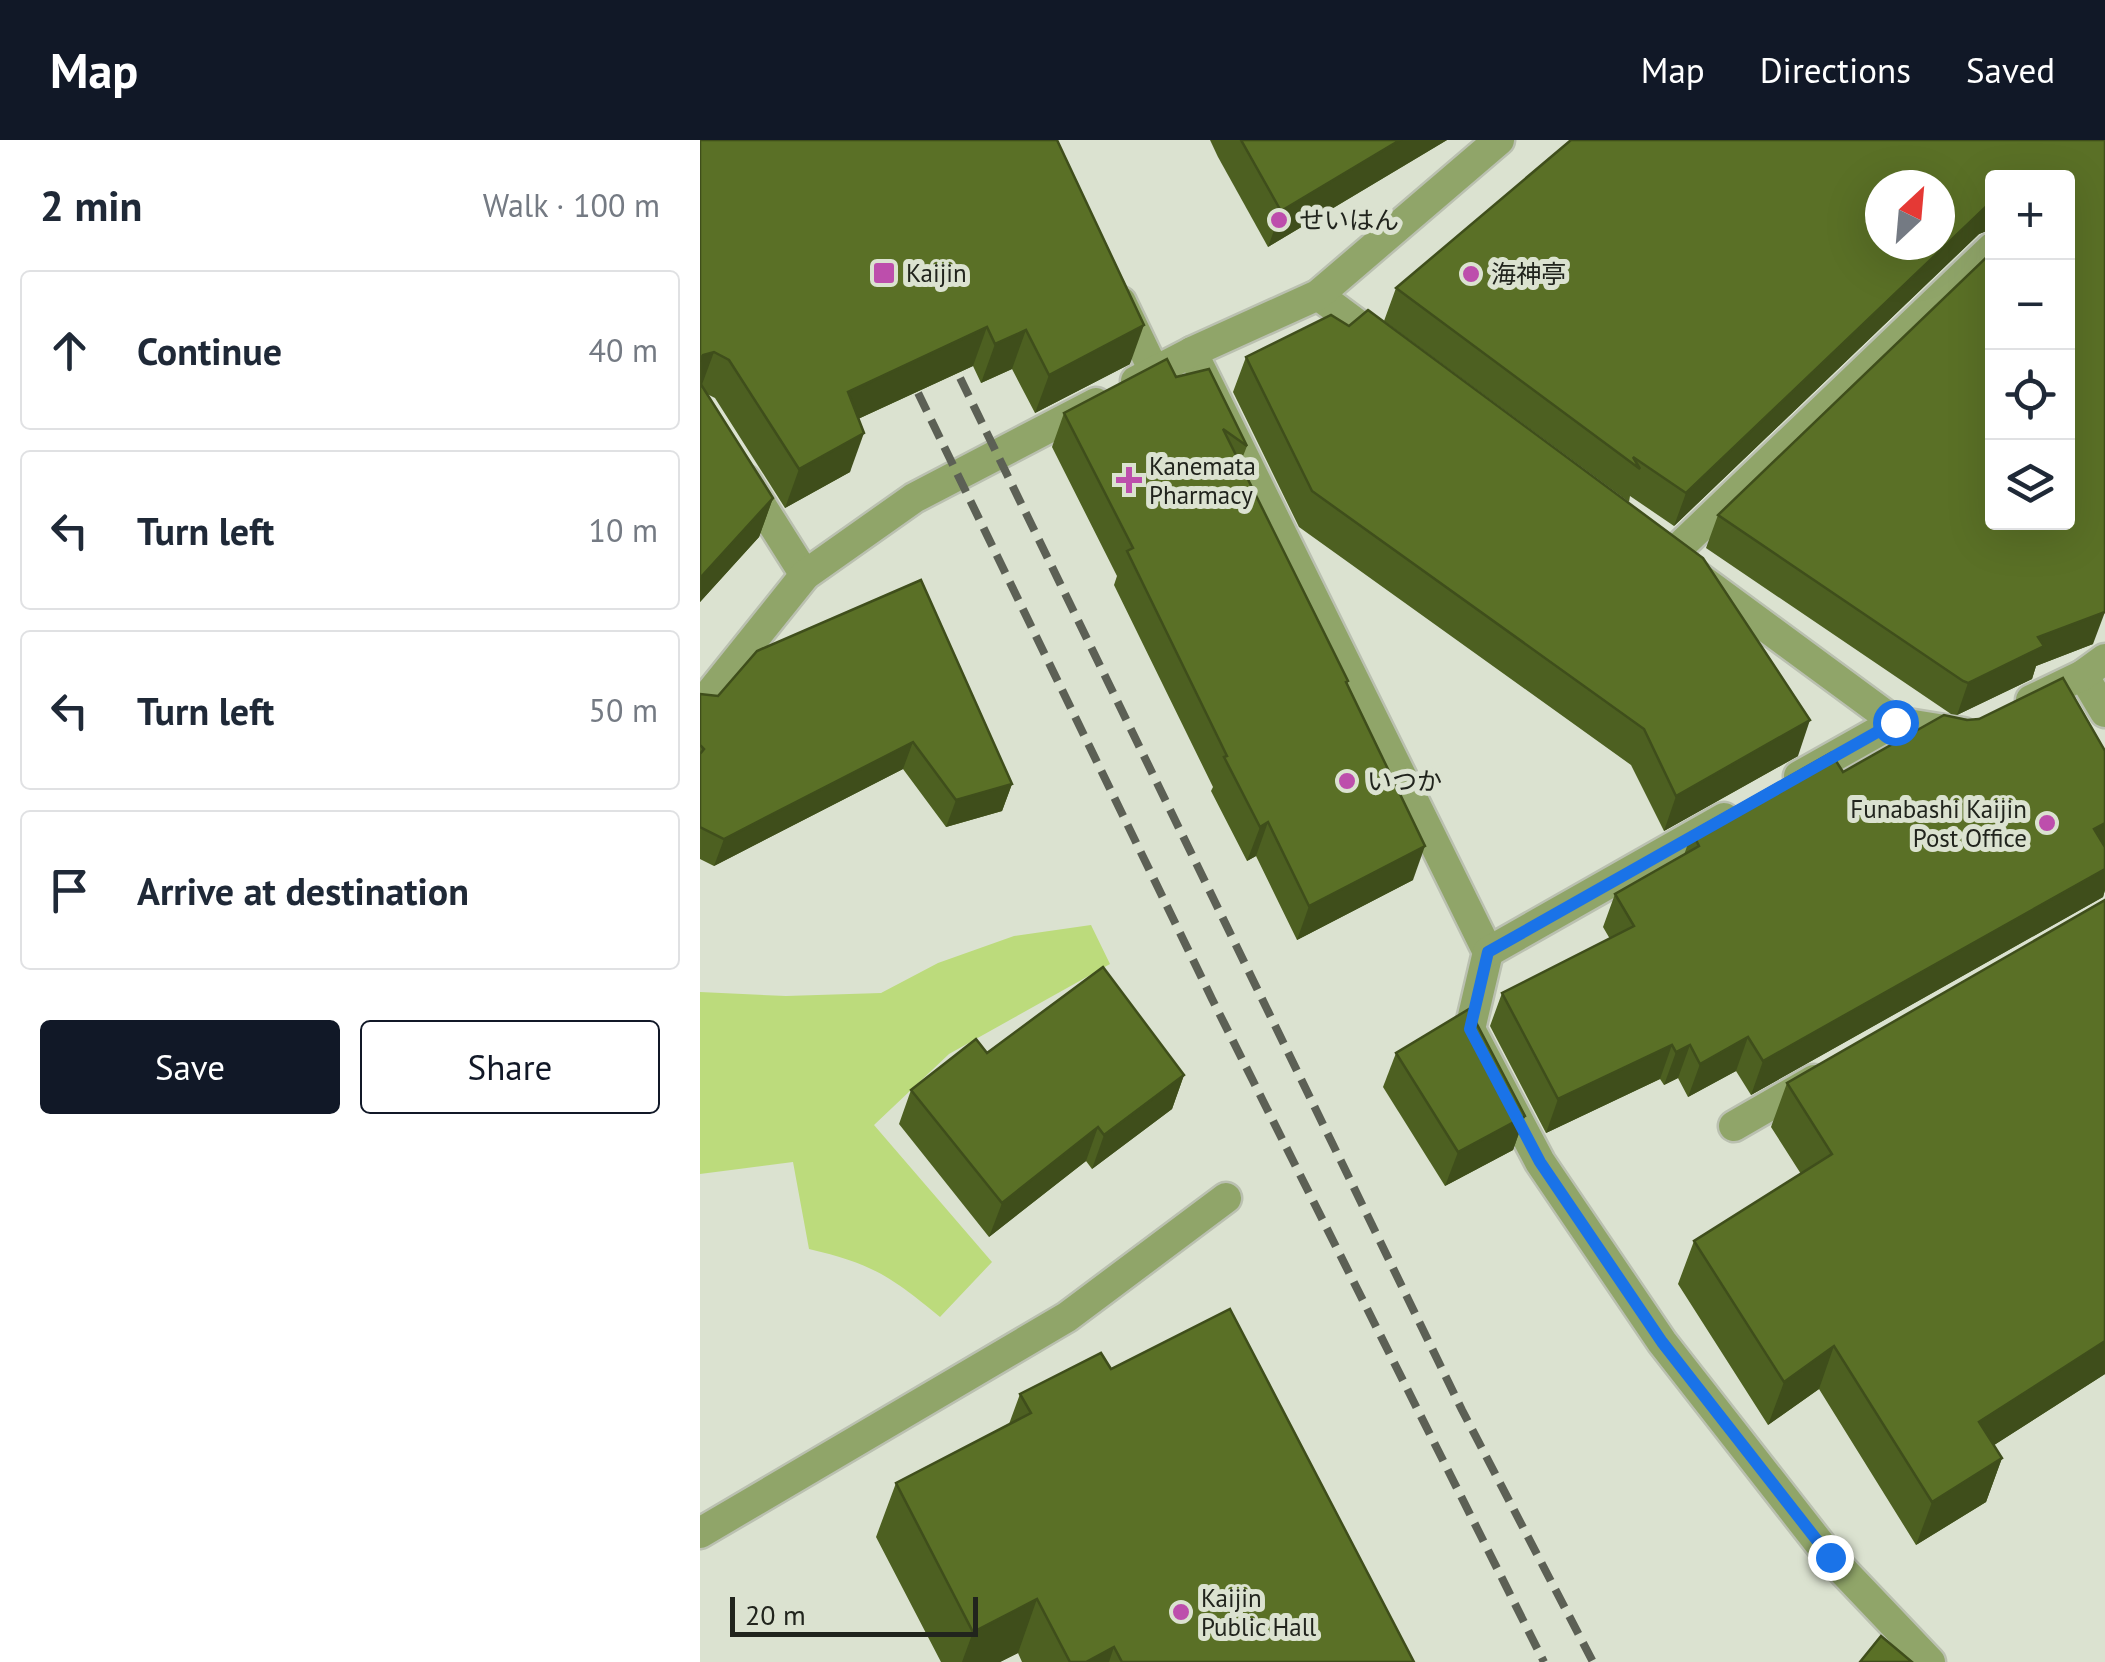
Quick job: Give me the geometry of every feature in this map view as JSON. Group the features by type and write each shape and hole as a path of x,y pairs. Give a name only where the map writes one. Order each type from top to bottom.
{"street":[{"path":"700,706 804,574 914,498 1192,352 1318,296 1499,140"},
{"path":"1985,254 1662,550 1895,722 1959,735 2094,667 2105,712"},
{"path":"1112,282 1154,371"},
{"path":"1318,296 1414,366"},
{"path":"1192,352 1488,952 1470,1029 1540,1162 1662,1342 1830,1557 1930,1662"},
{"path":"731,458 804,574"},
{"path":"1776,789 1895,722"},
{"path":"1488,952 1742,808"},
{"path":"1734,1126 1835,1068"},
{"path":"700,1533 1067,1317 1226,1198"}],"green space":[{"path":"1091,925 1110,964 949,1054 874,1125 992,1262 940,1317 880,1273 809,1249 793,1162 700,1174 700,992 786,996 881,993 938,963 1014,936"}],"building":[{"path":"700,140 1057,140 1144,325 1049,375 1026,330 995,344 987,327 848,392 864,433 799,469 729,360 714,352 703,355 700,361"},
{"path":"1241,140 1400,140 1281,211"},
{"path":"1571,140 2105,140 2105,612 2038,637 2044,646 1968,683 1718,515 1985,259 1985,530 2075,530 2075,170 1985,170 1985,208 1955,236 1955,170 1865,170 1865,260 1930,260 1686,493 1633,457 1640,469 1396,288"},
{"path":"1368,310 1703,558 1810,720 1676,796 1644,729 1312,491 1246,357 1331,315 1349,326"},
{"path":"1167,359 1176,377 1209,369 1247,446 1223,429 1425,846 1309,906 1268,822 1260,827 1224,757 1227,756 1127,551 1133,548 1064,413"},
{"path":"700,383 773,498 700,578"},
{"path":"921,580 1012,784 956,800 913,742 724,839 700,827 700,754 704,749 700,745 700,694 718,696 757,651"},
{"path":"2063,678 2105,751 2105,823 2094,829 2105,847 2105,869 1763,1061 1748,1037 1700,1064 1690,1045 1676,1052 1672,1045 1558,1099 1502,993 1634,926 1615,894 1699,846 1692,832 1831,753 1843,772 1944,715 1979,719"},
{"path":"2105,900 2105,1341 1979,1422 2002,1458 1932,1502 1834,1346 1784,1382 1694,1241 1832,1154 1787,1083"},
{"path":"1103,967 1184,1075 1104,1135 1098,1127 1002,1203 911,1090 976,1039 987,1053"},
{"path":"1469,1009 1525,1116 1458,1152 1396,1053"},
{"path":"1230,1309 1414,1662 1122,1662 1114,1647 1086,1662 1070,1662 1037,1599 973,1632 896,1483 1031,1413 1020,1394 1101,1353 1111,1369"},
{"path":"1881,1636 1912,1662 1860,1662"}],"railway":[{"path":"947,351 1462,1410 1593,1662"},
{"path":"905,366 1212,999 1544,1662"}],"place":[{"name":"せいはん","path":"1279,220"},
{"name":"Kaijin","path":"884,273"},
{"name":"海神亭","path":"1471,274"},
{"name":"Kanemata Pharmacy","path":"1129,480"},
{"name":"いつか","path":"1347,781"},
{"name":"Funabashi Kaijin Post Office","path":"2047,823"},
{"name":"Kaijin Public Hall","path":"1181,1612"}],"route":[{"path":"1830,1557 1662,1342 1540,1162 1470,1029 1488,952 1895,722"}]}
